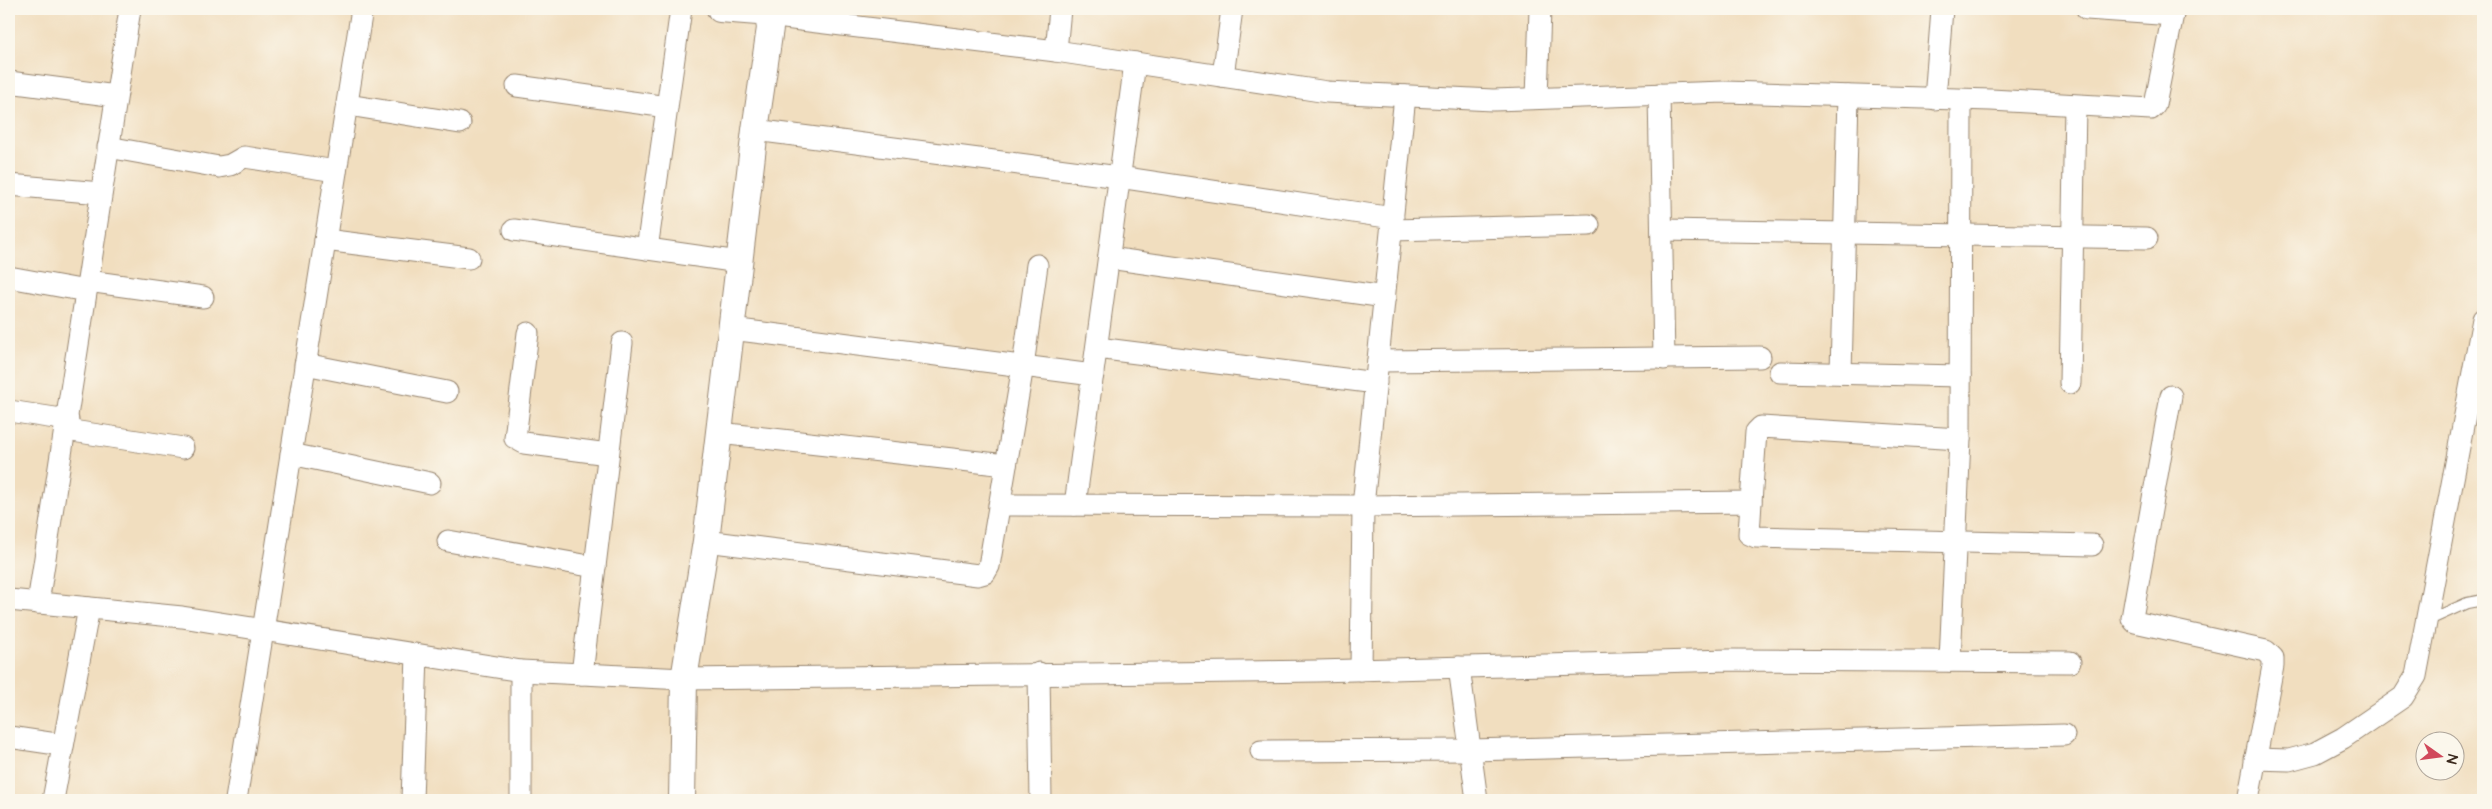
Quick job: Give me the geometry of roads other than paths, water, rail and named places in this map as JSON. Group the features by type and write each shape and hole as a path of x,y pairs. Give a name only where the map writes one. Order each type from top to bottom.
{"street":[{"path":"38,603 130,9"},
{"path":"236,800 362,9"},
{"path":"647,249 682,9"},
{"path":"720,9 758,12 768,16 1056,51 1327,92 1492,100 1724,92 2154,108 2173,12 2087,9"},
{"path":"1056,51 1060,9"},
{"path":"1223,76 1232,9"},
{"path":"1537,98 1540,9"},
{"path":"1935,99 1942,9"},
{"path":"682,800 684,680 706,541 755,130 770,28 768,16"},
{"path":"1075,505 1135,63"},
{"path":"9,82 116,96"},
{"path":"517,86 667,107"},
{"path":"1659,94 1664,358"},
{"path":"1361,670 1363,506 1405,96"},
{"path":"1841,373 1848,96"},
{"path":"1950,661 1960,439 1961,100"},
{"path":"348,105 460,123"},
{"path":"2070,383 2075,106"},
{"path":"755,130 1119,177 1392,224 1589,225"},
{"path":"108,147 219,167 230,165 244,157 336,171"},
{"path":"9,185 101,193"},
{"path":"514,230 739,262"},
{"path":"1662,230 2147,238"},
{"path":"325,240 469,258"},
{"path":"1109,258 1385,297"},
{"path":"706,541 978,575 985,573 989,566 1023,366 1037,265"},
{"path":"9,277 203,297"},
{"path":"2255,759 2289,760 2315,753 2342,738 2403,697 2416,676 2483,319"},
{"path":"731,329 1093,375"},
{"path":"528,333 514,438 524,443 608,454"},
{"path":"582,674 622,343"},
{"path":"1096,348 1376,383"},
{"path":"1378,361 1760,357"},
{"path":"305,364 447,392"},
{"path":"1780,372 1960,376"},
{"path":"2171,396 2132,618 2135,622 2266,650 2271,654 2273,666 2248,800"},
{"path":"9,411 67,425 183,448"},
{"path":"1960,439 1761,427 1756,432 1749,534 1756,537 2092,545"},
{"path":"719,433 1006,465"},
{"path":"291,454 430,483"},
{"path":"999,505 1363,506 1751,502"},
{"path":"448,541 594,567"},
{"path":"9,600 182,617 521,671 684,680 1039,673 1361,670 1729,660 2070,662"},
{"path":"53,800 89,608"},
{"path":"412,800 417,655"},
{"path":"1459,667 1477,800"},
{"path":"521,671 521,800"},
{"path":"1039,673 1042,800"},
{"path":"1261,751 1470,750 2064,734"},
{"path":"9,737 63,745"}],"lane":[{"path":"2427,621 2467,603 2483,600"}]}
